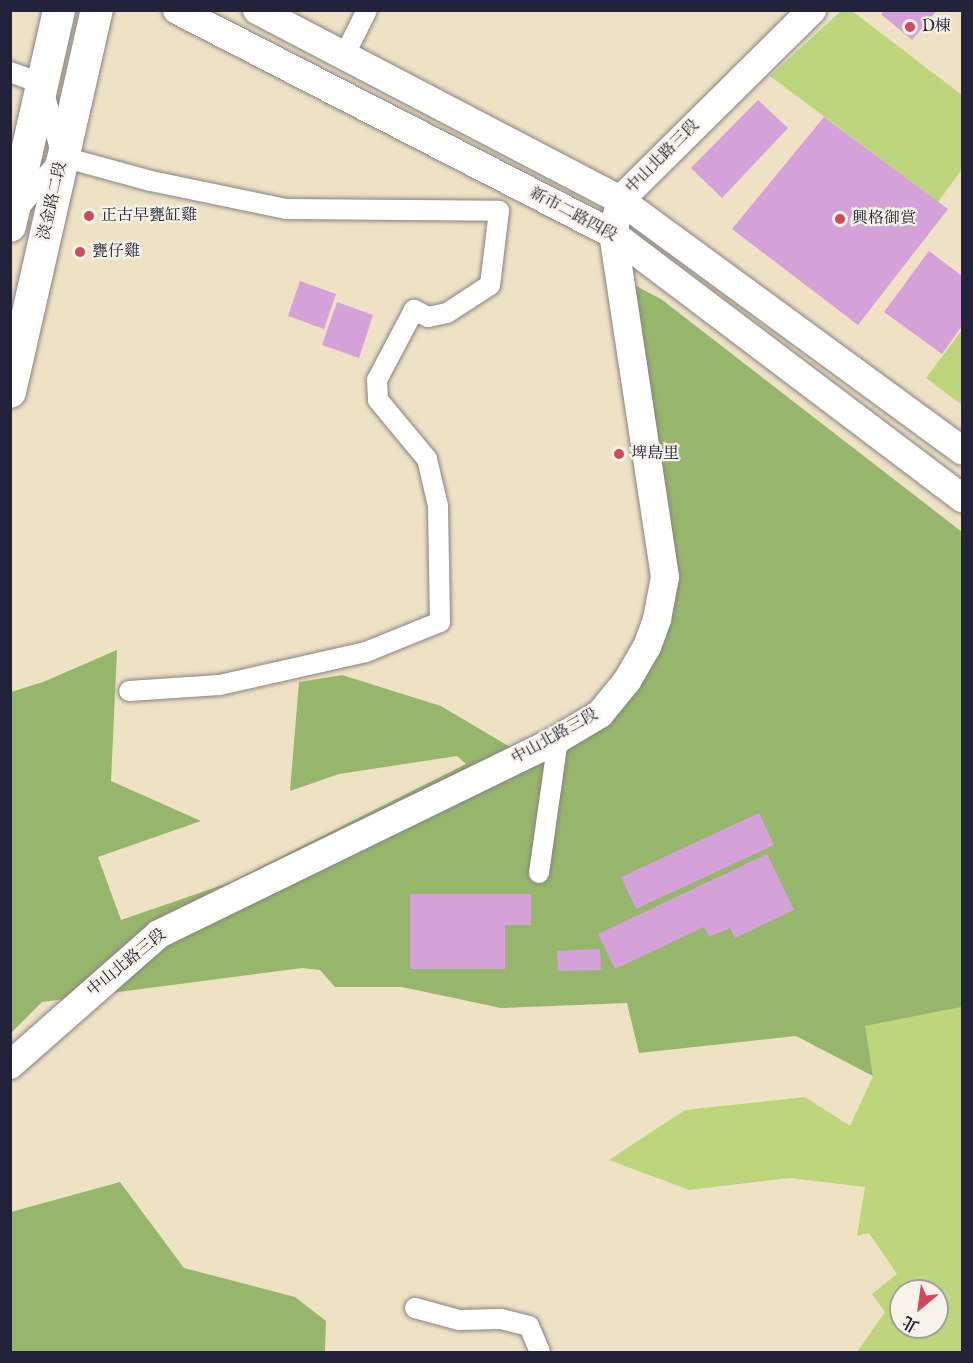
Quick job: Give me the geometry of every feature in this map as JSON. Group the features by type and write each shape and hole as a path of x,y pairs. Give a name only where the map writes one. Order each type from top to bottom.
{"main road":[{"path":"11,218 58,10"},
{"name":"淡金路二段","path":"10,392 97,10"}],"street":[{"name":"新市二路四段","path":"177,10 613,234 963,498"},
{"name":"新市二路四段","path":"257,10 620,200 963,450"},
{"path":"344,56 367,10"},
{"name":"中山北路三段","path":"10,1065 159,934 558,739 600,714 627,681 647,648 657,619 665,577 613,234 620,200 812,10"},
{"path":"10,72 41,83 63,157"},
{"path":"63,157 151,181 286,209 499,211"},
{"path":"11,218 63,157"},
{"path":"129,691 219,685 366,652 440,622 438,506 427,459 378,400 377,380 414,310 428,317 447,313 490,285 499,211 510,182"},
{"path":"539,873 558,739"},
{"path":"415,1308 459,1320 501,1318 529,1326 540,1353"}],"green space":[{"path":"841,11 852,11 962,95 962,169 938,202 770,76"},
{"path":"615,275 661,299 962,532 962,1007 865,1026 873,1076 796,1036 639,1053 627,1003 501,1008 402,987 335,987 320,970 302,968 42,1002 11,1033 11,692 43,682 117,650 111,781 201,821 98,857 121,920 231,882 466,764 457,756 339,774 290,791 299,682 342,675 441,706 520,753 607,697 652,634 663,574"},
{"path":"962,330 962,405 926,378"},
{"path":"962,1007 962,1352 857,1352 885,1312 872,1294 889,1280 889,1339 949,1339 949,1279 891,1279 897,1274 869,1233 857,1236 865,1187 790,1178 689,1190 609,1160 685,1110 805,1097 850,1126 873,1076 864,1026"},
{"path":"120,1182 184,1268 295,1297 326,1321 325,1352 11,1352 11,1212"}],"building":[{"name":"D棟","path":"884,10 937,10 912,40 881,14"},
{"path":"758,100 788,128 722,198 691,168"},
{"name":"興格御賞","path":"824,117 948,209 858,325 732,229"},
{"path":"929,251 962,276 962,326 942,354 884,312"},
{"path":"300,281 336,294 324,329 288,316"},
{"path":"337,302 373,315 359,358 322,345"},
{"path":"759,813 774,845 636,909 621,877"},
{"path":"767,854 794,910 735,938 730,928 709,937 704,927 615,969 598,934"},
{"path":"410,894 531,894 531,925 505,925 505,969 410,969"},
{"path":"600,949 601,970 558,971 557,951"}],"place":[{"name":"D棟","path":"910,27"},
{"name":"正古早甕缸雞","path":"89,216"},
{"name":"興格御賞","path":"840,219"},
{"name":"甕仔雞","path":"80,252"},
{"name":"埤島里","path":"619,454"}]}
